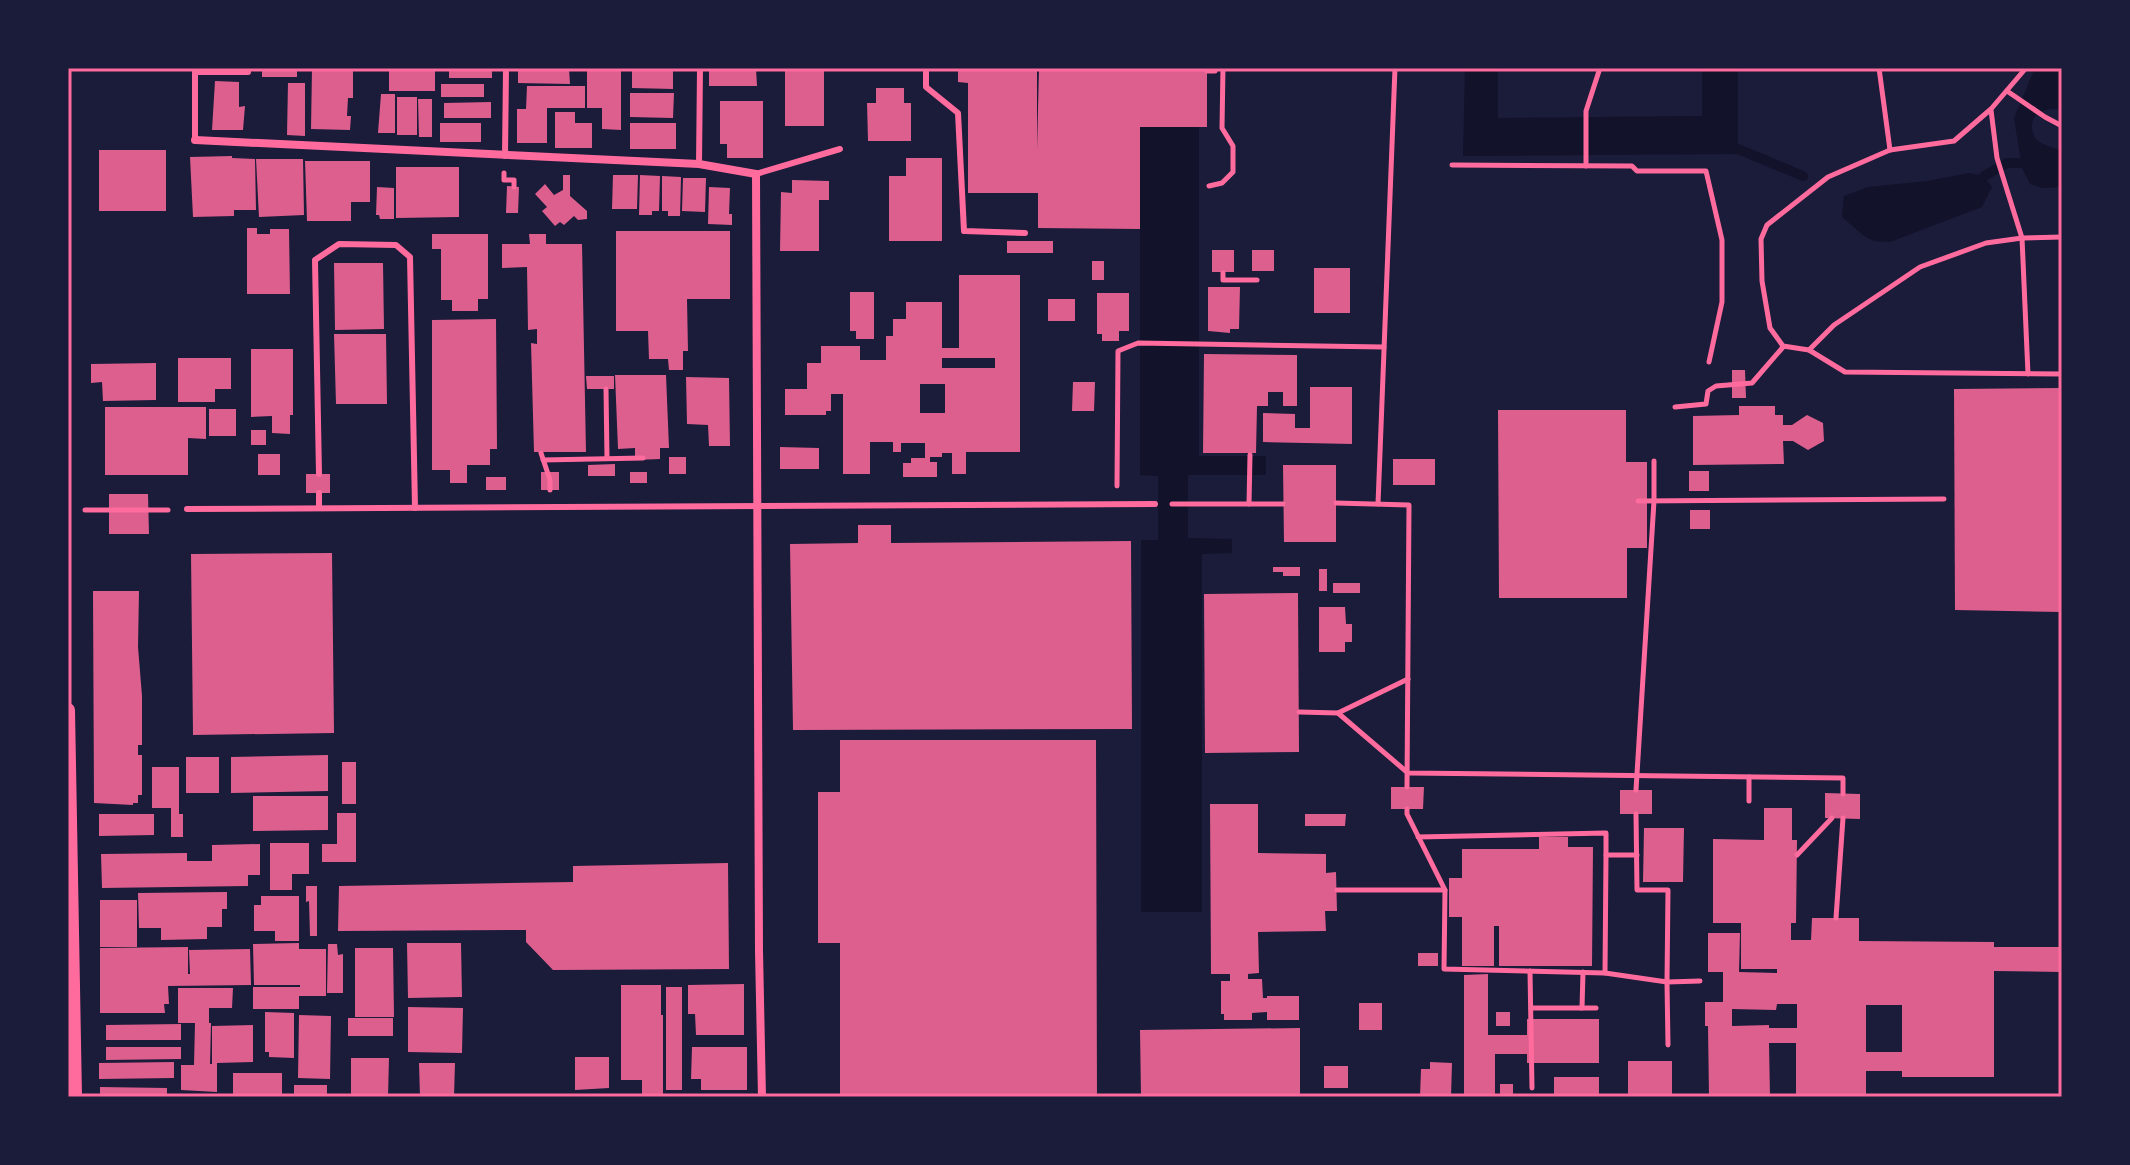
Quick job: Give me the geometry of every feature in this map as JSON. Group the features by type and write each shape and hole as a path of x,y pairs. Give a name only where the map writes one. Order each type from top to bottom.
{"street":[{"path":"195,140 699,164 756,174 762,1097"},
{"path":"68,710 75,1097"}],"lane":[{"path":"195,140 195,72 248,72 248,68"},
{"path":"505,156 506,68"},
{"path":"699,164 700,68"},
{"path":"926,68 926,87 958,113 964,231 1025,233"},
{"path":"756,174 840,149"},
{"path":"319,474 315,260 339,244 396,245 410,257 415,508"},
{"path":"319,493 319,508"},
{"path":"187,509 1155,504"}],"path":[{"path":"1207,71 1215,71 1215,68"},
{"path":"1209,186 1222,183 1233,172 1233,146 1222,128 1223,68"},
{"path":"1378,504 1395,68"},
{"path":"1586,166 1586,111 1600,68"},
{"path":"1879,68 1890,150"},
{"path":"2026,68 1991,109 1954,141 1890,150 1828,177 1767,225 1761,239 1762,281 1770,328 1783,346 1809,350 1845,372 2062,374"},
{"path":"2007,91 2062,126"},
{"path":"1991,109 1997,158 2022,238 2028,374"},
{"path":"1452,165 1632,166 1637,171 1706,171 1722,240 1722,302 1709,362"},
{"path":"1809,350 1834,325 1920,267 1986,243 2062,237"},
{"path":"1223,273 1223,280 1257,280"},
{"path":"1117,505 1118,351 1138,343 1384,347"},
{"path":"1675,407 1706,404 1708,391 1716,386 1752,383 1783,346"},
{"path":"606,389 607,458"},
{"path":"541,453 550,480 550,507"},
{"path":"1249,504 1250,455"},
{"path":"543,460 643,458"},
{"path":"1636,790 1654,461"},
{"path":"1638,501 1944,499"},
{"path":"1336,503 1409,505 1407,787"},
{"path":"1190,504 1283,504"},
{"path":"85,510 148,510"},
{"path":"1299,712 1338,713 1408,679"},
{"path":"1338,713 1408,773 1843,778 1843,794"},
{"path":"1749,777 1749,801"},
{"path":"1407,809 1445,890 1444,969 1605,973 1667,982 1700,981"},
{"path":"1636,814 1637,890 1668,890 1668,1045"},
{"path":"1797,855 1832,818"},
{"path":"1836,918 1843,818"},
{"path":"1418,837 1606,833 1605,973"},
{"path":"1606,855 1637,855"},
{"path":"1337,890 1445,890"},
{"path":"1530,971 1532,1088"},
{"path":"1582,1008 1583,972"},
{"path":"1531,1008 1596,1008"}],"shaded area":[{"path":"1465,68 1498,68 1498,118 1702,116 1702,68 1738,68 1738,154 1463,156"},
{"path":"2035,68 2062,68 2062,110 2052,109 2038,114 2032,128 2039,142 2062,151 2062,187 2043,188 2030,184 2022,168 2014,118"},
{"path":"1140,127 1199,127 1199,456 1266,456 1266,475 1188,475 1188,538 1232,539 1232,553 1202,554 1202,912 1141,912 1141,540 1158,540 1158,476 1140,475"},
{"path":"1969,173 1984,176 1992,187 1982,207 1890,242 1874,241 1864,236 1842,217 1844,196 1868,187"}],"building":[{"path":"262,68 297,68 297,77 262,77"},
{"path":"312,68 353,68 353,98 348,98 347,116 351,116 350,130 311,129"},
{"path":"449,68 492,68 492,78 449,78"},
{"path":"518,68 569,68 570,84 518,83"},
{"path":"632,68 673,68 673,89 632,88"},
{"path":"709,68 756,68 757,86 709,86"},
{"path":"785,68 824,68 824,126 785,126"},
{"path":"958,68 1037,68 1037,150 1039,68 1207,68 1207,127 1140,127 1140,229 1038,228 1038,193 968,193 968,83 958,82"},
{"path":"389,70 435,70 435,91 389,91"},
{"path":"587,71 621,71 621,130 602,129 602,108 587,108"},
{"path":"215,81 239,82 239,107 245,106 243,130 212,130"},
{"path":"288,83 305,83 305,136 287,135"},
{"path":"441,84 484,84 484,97 441,97"},
{"path":"527,86 585,86 585,108 547,108 547,143 517,143 517,109 526,109"},
{"path":"876,88 904,88 904,103 911,103 911,141 868,141 867,103 876,103"},
{"path":"630,93 674,93 673,118 630,117"},
{"path":"381,94 395,94 395,133 378,133"},
{"path":"397,97 417,97 417,135 397,135"},
{"path":"418,99 432,99 432,137 419,137"},
{"path":"720,101 763,101 763,158 727,158 727,144 720,144"},
{"path":"491,102 491,118 444,118 444,103"},
{"path":"555,112 575,112 575,123 592,123 592,148 555,148"},
{"path":"440,123 481,123 481,142 440,142"},
{"path":"630,123 676,123 676,149 630,149"},
{"path":"99,150 166,150 166,211 99,211"},
{"path":"190,157 255,159 256,210 234,210 234,216 193,217"},
{"path":"906,158 942,158 942,241 889,241 889,176 906,176"},
{"path":"256,159 303,159 304,215 259,217"},
{"path":"305,161 370,161 370,202 351,202 351,221 307,221"},
{"path":"396,167 459,167 459,217 396,218"},
{"path":"563,175 570,175 570,196 587,211 587,219 578,220 574,216 564,225 560,222 555,226 542,211 547,207 535,194 545,184 554,195 563,190"},
{"path":"613,175 638,175 637,209 612,209"},
{"path":"640,175 660,176 659,211 652,211 652,215 639,215"},
{"path":"662,176 681,177 680,216 668,216 668,211 662,211"},
{"path":"683,178 706,178 705,212 682,211"},
{"path":"792,180 829,181 829,200 819,200 819,251 780,251 781,192 792,193"},
{"path":"507,186 519,187 518,213 506,213"},
{"path":"377,187 394,188 394,219 380,219 376,215"},
{"path":"709,187 730,188 729,214 732,214 732,225 708,224"},
{"path":"247,228 257,228 257,234 270,234 270,229 289,229 290,294 247,294"},
{"path":"616,231 730,231 730,299 687,299 688,351 683,351 683,370 669,370 668,359 649,359 648,331 616,331"},
{"path":"432,234 488,234 488,299 478,299 478,311 452,311 452,300 441,300 441,249 432,249"},
{"path":"529,234 546,234 546,244 582,244 586,452 534,452 531,343 537,344 537,329 528,330 527,267 502,268 502,244 530,244"},
{"path":"1007,241 1053,241 1053,253 1007,253"},
{"path":"1212,250 1234,250 1234,272 1212,272"},
{"path":"1252,250 1274,250 1274,271 1252,271"},
{"path":"1092,261 1104,261 1104,280 1092,280"},
{"path":"334,263 383,263 384,329 335,330"},
{"path":"1314,268 1350,268 1350,313 1314,313"},
{"path":"959,275 1020,275 1020,452 966,452 966,474 952,474 952,453 942,453 942,457 930,457 930,462 937,462 937,477 903,477 903,463 911,463 911,458 925,458 925,443 901,443 901,452 893,452 893,442 870,442 870,474 843,474 843,394 831,394 831,411 826,411 826,415 785,415 785,389 807,389 807,363 821,363 821,346 860,346 860,360 886,360 886,336 893,336 893,319 906,319 906,302 942,302 942,348 959,348","holes":["942,358 995,358 995,368 942,368","920,384 945,384 945,413 920,413"]},
{"path":"1208,287 1240,287 1239,329 1230,329 1230,333 1208,331"},
{"path":"850,292 874,292 874,339 856,339 856,331 850,331"},
{"path":"1097,293 1129,293 1129,331 1119,331 1119,341 1102,341 1102,334 1097,334"},
{"path":"1048,299 1075,299 1075,321 1048,321"},
{"path":"496,319 497,449 490,449 490,465 467,465 467,483 450,483 450,470 432,470 432,320"},
{"path":"334,334 386,334 387,404 336,404"},
{"path":"251,349 293,349 290,434 272,433 272,416 251,417"},
{"path":"1204,354 1297,355 1297,406 1283,406 1283,392 1268,392 1268,406 1257,406 1256,453 1203,453"},
{"path":"178,358 231,358 231,389 215,389 215,402 178,402"},
{"path":"156,363 156,400 103,401 102,382 91,383 91,364"},
{"path":"1732,370 1745,370 1746,398 1732,398"},
{"path":"615,375 666,375 669,448 660,448 660,459 635,460 635,448 618,449"},
{"path":"586,376 614,376 614,389 587,389"},
{"path":"686,377 729,378 730,446 709,446 708,425 687,424"},
{"path":"1073,382 1095,382 1094,411 1072,411"},
{"path":"1310,387 1352,387 1352,444 1263,442 1263,413 1295,414 1295,428 1310,428"},
{"path":"2062,388 2062,612 1955,610 1954,389"},
{"path":"1739,406 1775,406 1775,415 1783,415 1783,425 1792,425 1807,415 1823,423 1824,441 1808,450 1793,441 1783,441 1784,464 1693,465 1693,416 1739,415"},
{"path":"105,407 206,407 206,439 188,438 188,475 105,475"},
{"path":"209,409 236,409 236,436 209,436"},
{"path":"1498,410 1626,410 1626,462 1647,462 1647,548 1627,548 1627,598 1499,598"},
{"path":"251,430 266,430 266,445 251,445"},
{"path":"780,447 819,448 819,469 780,469"},
{"path":"258,454 280,454 280,475 258,475"},
{"path":"669,457 686,457 686,474 669,474"},
{"path":"1393,459 1435,459 1435,485 1393,485"},
{"path":"615,464 615,476 588,476 588,465"},
{"path":"1283,465 1336,465 1336,542 1284,542"},
{"path":"1689,471 1709,471 1709,491 1689,491"},
{"path":"541,472 559,472 559,490 541,490"},
{"path":"630,472 647,472 647,483 630,483"},
{"path":"306,474 330,474 330,493 306,493"},
{"path":"486,477 506,477 506,490 486,490"},
{"path":"109,494 148,494 149,534 109,534"},
{"path":"1690,510 1710,510 1710,529 1690,529"},
{"path":"858,525 891,525 891,543 1131,541 1132,729 793,730 790,544 858,543"},
{"path":"332,553 334,733 193,735 191,554"},
{"path":"1273,567 1300,567 1300,576 1283,576 1283,572 1273,572"},
{"path":"1319,569 1327,569 1327,591 1319,591"},
{"path":"1333,583 1360,583 1360,593 1333,593"},
{"path":"93,591 139,591 142,745 138,745 138,755 142,755 142,795 138,795 138,803 133,805 94,803"},
{"path":"1298,593 1299,752 1205,753 1204,594"},
{"path":"1319,607 1345,607 1346,624 1352,624 1352,642 1345,642 1345,652 1319,652"},
{"path":"840,740 1096,740 1097,1097 840,1097 840,943 818,943 818,792 840,792"},
{"path":"328,755 328,791 231,793 231,757"},
{"path":"186,757 219,757 219,793 186,793"},
{"path":"342,762 356,762 356,804 342,804"},
{"path":"152,767 179,767 179,814 183,814 183,837 171,837 171,808 152,808"},
{"path":"1391,787 1424,787 1423,809 1391,809"},
{"path":"1620,790 1652,790 1652,814 1620,814"},
{"path":"1825,793 1860,794 1860,819 1825,818"},
{"path":"253,796 328,796 328,830 253,831"},
{"path":"1210,804 1258,804 1258,853 1326,854 1326,873 1336,872 1337,911 1325,911 1326,931 1258,932 1259,973 1248,974 1248,979 1262,979 1263,998 1299,996 1299,1020 1267,1020 1267,1012 1252,1013 1252,1020 1224,1020 1224,1014 1221,1014 1221,981 1230,981 1230,974 1211,974"},
{"path":"1764,808 1792,808 1792,840 1797,840 1796,923 1791,923 1791,940 1811,940 1812,918 1859,918 1859,941 1994,942 1994,947 2062,947 2062,972 1994,971 1994,1077 1902,1077 1902,1071 1866,1071 1866,1097 1796,1097 1796,1043 1769,1043 1770,1097 1709,1097 1705,1002 1723,1002 1723,972 1708,972 1708,933 1740,933 1739,972 1777,973 1777,969 1741,969 1741,923 1713,923 1713,839 1764,840","holes":["1777,1004 1797,1004 1797,1028 1732,1026 1732,1009 1776,1010","1866,1005 1902,1005 1902,1052 1866,1052"]},
{"path":"337,813 356,813 356,862 322,862 322,844 337,844"},
{"path":"99,814 154,814 154,835 99,836"},
{"path":"1305,814 1346,814 1345,826 1305,826"},
{"path":"1644,828 1684,828 1683,882 1643,882"},
{"path":"1539,837 1568,837 1568,847 1593,847 1592,966 1499,966 1499,926 1494,926 1494,966 1462,966 1462,917 1449,917 1449,878 1462,878 1462,849 1539,849"},
{"path":"270,843 309,843 309,874 292,874 292,890 270,890"},
{"path":"260,844 260,875 248,875 248,886 102,888 101,854 187,853 187,861 212,861 212,845"},
{"path":"728,863 729,969 553,970 526,942 526,930 338,931 339,886 573,882 573,866"},
{"path":"306,886 317,886 317,936 310,936"},
{"path":"227,892 227,909 222,909 222,927 207,927 207,939 161,940 161,928 139,928 138,893"},
{"path":"261,896 299,896 299,941 275,941 275,931 254,931 254,905 261,905"},
{"path":"100,900 137,900 137,947 100,947"},
{"path":"299,943 299,949 326,949 326,996 299,996 299,1009 253,1009 253,987 300,985 254,985 253,944"},
{"path":"407,943 461,943 462,997 408,998"},
{"path":"328,944 337,944 338,955 343,954 343,993 327,993"},
{"path":"188,947 188,974 189,950 250,949 251,985 168,986 169,1004 164,1004 165,1013 100,1013 100,948"},
{"path":"355,948 393,948 394,1017 355,1017"},
{"path":"1418,953 1438,953 1438,966 1418,966"},
{"path":"1488,974 1488,1035 1527,1035 1527,1019 1599,1019 1599,1063 1527,1063 1527,1054 1495,1054 1495,1097 1464,1097 1464,975"},
{"path":"744,984 744,1035 696,1035 695,1014 688,1014 688,985"},
{"path":"621,985 661,985 663,1095 642,1095 642,1080 621,1080"},
{"path":"666,987 682,987 682,1090 666,1090"},
{"path":"178,988 233,988 232,1008 209,1008 210,1064 212,1026 253,1025 253,1062 217,1063 217,1092 181,1090 181,1065 194,1065 195,1023 178,1023"},
{"path":"1359,1003 1382,1003 1382,1030 1359,1030"},
{"path":"408,1007 463,1008 462,1053 408,1052"},
{"path":"265,1012 294,1013 294,1058 269,1057 269,1052 265,1052"},
{"path":"1496,1012 1510,1012 1510,1026 1496,1026"},
{"path":"299,1015 331,1016 330,1079 298,1078"},
{"path":"348,1018 393,1018 393,1036 348,1036"},
{"path":"181,1024 181,1040 106,1040 106,1025"},
{"path":"1300,1028 1300,1097 1141,1097 1140,1030"},
{"path":"106,1047 181,1047 181,1059 106,1060"},
{"path":"692,1047 747,1047 747,1090 701,1090 701,1079 691,1079"},
{"path":"575,1057 609,1057 609,1088 575,1090"},
{"path":"351,1058 389,1058 388,1097 351,1097"},
{"path":"1628,1061 1672,1061 1672,1097 1628,1097"},
{"path":"174,1062 174,1078 99,1079 99,1063"},
{"path":"1430,1062 1452,1063 1451,1097 1420,1097 1421,1069 1430,1069"},
{"path":"419,1063 455,1063 454,1097 420,1097"},
{"path":"1324,1066 1348,1066 1348,1088 1324,1088"},
{"path":"233,1073 282,1073 282,1097 233,1097"},
{"path":"1554,1077 1599,1077 1599,1097 1554,1097"},
{"path":"1500,1084 1513,1084 1513,1097 1500,1097"},
{"path":"294,1085 327,1085 327,1097 294,1097"},
{"path":"100,1087 167,1088 167,1097 100,1097"}],"waterway":[{"path":"1738,149 1803,176"},
{"path":"1984,176 2007,163 2022,163"}]}
